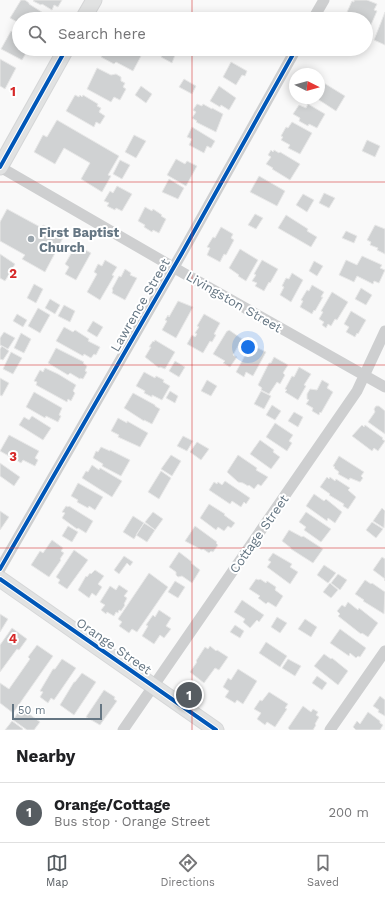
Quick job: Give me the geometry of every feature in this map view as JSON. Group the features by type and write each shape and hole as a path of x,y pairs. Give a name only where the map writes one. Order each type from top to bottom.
{"main road":[{"path":"87,12 94,0"},
{"path":"0,167 62,56"},
{"name":"Orange Street","path":"0,580 216,730"}],"street":[{"path":"317,12 324,0"},
{"name":"Lawrence Street","path":"0,569 174,267 292,56"},
{"name":"Livingston Street","path":"0,167 385,388"},
{"name":"Cottage Street","path":"123,730 357,391 385,331"},
{"path":"330,730 385,651"}],"building":[{"path":"21,0 25,0 42,12 14,12"},
{"path":"62,0 58,7 54,5 52,10 33,1"},
{"path":"354,0 367,0 377,4 374,10 377,11 373,20 373,12 347,12 352,1 354,2"},
{"path":"385,12 385,45 374,40"},
{"path":"11,31 12,55 1,49"},
{"path":"14,56 24,56 22,60"},
{"path":"141,56 133,71 116,62 114,64 101,57"},
{"path":"162,56 175,56 172,63"},
{"path":"0,59 16,68 5,89 0,86"},
{"path":"231,62 247,71 245,76 242,75 236,85 223,77"},
{"path":"97,68 111,75 116,74 121,77 121,81 125,83 123,87 126,89 120,100 114,97 111,102 87,89"},
{"path":"184,79 196,86 192,94 179,87"},
{"path":"325,84 345,96 336,111 325,104"},
{"path":"141,86 152,94 146,103 135,95"},
{"path":"219,86 236,98 229,110 210,101"},
{"path":"75,95 79,97 80,95 82,97 83,95 98,104 97,106 101,108 99,112 105,116 100,124 96,122 94,127 66,111"},
{"path":"197,104 202,106 203,104 223,114 216,132 196,122 197,121 192,118 196,112 193,110"},
{"path":"308,104 325,114 317,128 309,124 308,126 299,121 300,118 293,114 299,105 306,108"},
{"path":"57,120 119,156 108,175 111,176 102,192 81,179 90,163 64,148 55,164 34,152 43,135 47,137"},
{"path":"292,122 312,133 300,154 288,148 290,145 281,140 283,137 281,136 286,127 288,128"},
{"path":"192,127 215,141 211,148 207,146 204,153 189,145 192,139 187,137"},
{"path":"134,135 146,141 136,158 125,152"},
{"path":"367,140 380,146 375,157 362,151"},
{"path":"271,150 273,152 274,150 279,153 280,152 300,164 290,180 266,164 271,157 268,155"},
{"path":"176,159 185,164 187,161 197,166 186,186 167,175"},
{"path":"120,160 130,165 122,179 113,174"},
{"path":"259,176 285,191 277,206 250,192"},
{"path":"169,179 184,188 178,199 162,192"},
{"path":"117,186 132,194 122,211 116,208 115,210 107,206 109,203 104,201 110,191 113,193"},
{"path":"324,193 335,198 329,208 319,203"},
{"path":"303,194 314,200 307,212 296,205"},
{"path":"145,207 152,211 153,209 166,219 159,233 153,230 152,232 138,221"},
{"name":"First Baptist Church","path":"7,209 42,228 43,225 64,236 45,272 22,259 25,255 0,241 0,222"},
{"path":"255,214 263,218 256,229 248,225"},
{"path":"286,215 308,229 307,231 317,237 311,247 278,228"},
{"path":"375,225 385,229 385,254 377,250 378,248 370,245 371,242 367,240"},
{"path":"221,227 233,234 231,238 234,240 226,255 224,254 220,262 207,255 210,248 207,247 213,237 215,238"},
{"path":"346,231 357,236 354,243 342,238"},
{"path":"80,247 91,253 76,280 65,274 69,267 65,264 72,252 76,254"},
{"path":"240,249 258,260 246,281 229,268"},
{"path":"0,254 15,264 5,281 0,278"},
{"path":"362,256 382,265 380,268 385,270 379,283 374,281 373,284 357,276 354,282 339,275 346,260 357,265"},
{"path":"105,260 117,267 112,275 114,276 100,300 87,292 97,274 94,272 98,264 102,266"},
{"path":"262,260 278,269 264,291 255,286 257,283 252,281 256,275 254,274"},
{"path":"314,261 323,266 317,276 309,271"},
{"path":"125,269 131,273 130,275 137,278 125,300 112,293 112,289 119,276 121,277"},
{"path":"292,273 303,280 291,302 280,295 286,278 289,279"},
{"path":"34,284 43,289 36,303 27,298"},
{"path":"312,285 324,292 321,297 323,297 312,314 300,307 303,301 301,300"},
{"path":"361,288 372,295 366,305 355,299"},
{"path":"332,292 348,302 337,320 335,319 331,326 328,324 326,328 322,325 324,322 319,319 323,312 321,311"},
{"path":"50,299 60,305 55,314 45,308"},
{"path":"178,301 193,307 176,338 162,330 167,321 165,320 168,315 169,317"},
{"path":"64,305 75,311 70,322 58,316"},
{"path":"38,308 50,315 40,333 28,326"},
{"path":"351,311 366,320 355,337 346,332 349,327 344,324"},
{"path":"17,314 27,320 23,327 13,321"},
{"path":"204,314 220,323 214,334 216,335 212,342 210,341 203,353 187,344 192,335 195,337 197,334 195,333 199,327 197,326"},
{"path":"93,321 103,327 97,337 87,331"},
{"path":"64,327 73,332 75,330 89,339 88,341 100,347 96,355 94,354 91,358 84,354 83,356 56,341"},
{"path":"229,330 242,339 233,355 237,357 230,367 223,363 225,361 213,354"},
{"path":"4,332 15,338 8,349 0,345 0,338"},
{"path":"21,333 31,339 24,353 14,348"},
{"path":"155,340 175,352 165,369 159,368 145,357 151,347 149,347"},
{"path":"2,346 9,351 3,360 0,359 0,349"},
{"path":"254,346 266,352 253,376 246,372 244,377 236,372 248,350 251,351"},
{"path":"56,348 84,362 83,363 87,366 85,371 87,372 83,379 80,379 70,373 68,375 48,363"},
{"path":"11,352 22,358 13,374 3,369"},
{"path":"274,357 288,365 283,373 285,375 280,384 277,382 269,394 261,390 262,388 258,385 269,363 271,363"},
{"path":"175,361 185,367 179,377 169,371"},
{"path":"299,367 311,374 304,385 306,386 298,400 285,392 287,390 285,389"},
{"path":"45,368 76,385 73,391 75,393 71,401 68,399 67,402 36,385 37,382 34,381 40,370 43,372"},
{"path":"144,372 155,378 156,376 164,380 163,382 170,386 162,400 144,393 145,391 136,386"},
{"path":"0,378 9,383 2,396 0,395"},
{"path":"207,380 217,386 211,396 201,391"},
{"path":"322,380 329,384 327,388 333,392 319,415 312,411 313,408 306,404 309,400 307,399 307,394 310,389 317,390"},
{"path":"170,391 178,396 175,403 166,398"},
{"path":"261,391 271,396 264,409 254,404"},
{"path":"34,392 62,408 59,415 61,416 58,422 46,416 45,418 26,407"},
{"path":"133,393 160,409 152,424 144,421 124,408"},
{"path":"272,405 281,411 275,420 266,415"},
{"path":"376,406 379,406 385,411 385,434 368,422 375,412 374,409"},
{"path":"294,412 303,417 298,427 288,421"},
{"path":"32,416 51,428 43,440 19,425 24,417 29,420"},
{"path":"118,418 127,423 127,421 148,433 140,447 118,437 119,435 111,431"},
{"path":"275,423 293,435 289,441 292,443 287,451 266,437"},
{"path":"362,425 364,427 365,425 385,441 378,451 374,448 372,451 352,436"},
{"path":"9,435 39,451 35,458 38,460 35,466 23,460 21,463 0,451"},
{"path":"183,436 193,441 187,451 177,446"},
{"path":"260,440 274,450 273,452 280,457 271,469 250,454"},
{"path":"197,442 209,449 201,460 190,452"},
{"path":"101,447 130,460 121,476 102,466 103,464 93,458 96,451 98,452"},
{"path":"171,455 181,461 172,476 161,469"},
{"path":"238,455 257,468 256,470 268,477 261,486 258,484 254,489 249,485 248,486 238,482 227,472"},
{"path":"339,456 364,472 361,476 363,478 360,482 350,478 349,480 338,474 339,472 333,466"},
{"path":"0,463 20,477 14,486 0,476"},
{"path":"92,465 122,481 112,497 82,478"},
{"path":"161,471 171,478 159,499 148,492"},
{"path":"327,477 329,479 330,477 335,481 336,479 350,488 348,490 356,497 348,509 343,506 344,504 329,495 330,494 320,487"},
{"path":"225,481 250,498 246,504 244,502 241,507 232,501 230,504 209,490 214,482 217,484 218,482 222,485"},
{"path":"78,483 103,497 95,510 89,506 88,508 77,502 78,500 71,496"},
{"path":"314,494 324,501 326,499 342,512 335,523 328,518 327,521 306,506"},
{"path":"209,504 225,514 224,515 235,523 231,528 228,526 224,531 218,527 216,530 200,518"},
{"path":"66,506 69,506 93,521 86,533 78,528 77,529 62,518 65,513 62,512"},
{"path":"382,508 385,511 384,528 373,521"},
{"path":"0,511 9,517 0,530"},
{"path":"153,512 163,519 155,530 145,522"},
{"path":"306,512 331,529 321,542 304,530 306,527 299,522"},
{"path":"133,516 144,523 134,539 123,532"},
{"path":"372,522 383,529 376,538 366,530"},
{"path":"144,523 155,530 147,542 136,535"},
{"path":"68,526 78,532 72,542 62,536"},
{"path":"195,526 217,542 216,543 218,545 213,552 211,551 209,553 185,541"},
{"path":"289,530 302,537 303,536 323,549 313,563 291,549 282,541"},
{"path":"52,540 63,548 61,551 64,553 49,577 31,565 40,551 43,553"},
{"path":"74,550 88,560 67,589 58,583 60,580 56,577"},
{"path":"179,552 200,570 192,583 182,576 178,577 176,572 169,567"},
{"path":"273,553 292,564 290,567 298,572 290,584 267,567 271,562 268,560"},
{"path":"124,556 133,562 130,566 127,563 119,574 114,570"},
{"path":"382,557 385,559 385,579 373,570"},
{"path":"324,565 336,573 328,583 317,575"},
{"path":"95,570 104,576 98,584 102,587 96,596 92,593 89,598 78,590 86,576 87,577"},
{"path":"149,573 168,587 137,632 132,629 129,633 119,626 122,622 118,619"},
{"path":"338,574 347,580 340,590 331,583"},
{"path":"256,579 260,579 266,583 267,581 276,587 275,590 283,596 276,607 268,602 266,604 258,598 260,596 249,589"},
{"path":"365,580 385,592 384,614 363,601 364,600 355,594"},
{"path":"175,581 185,587 178,598 168,592"},
{"path":"330,583 338,590 331,598 323,592"},
{"path":"119,585 128,591 124,596 127,598 124,604 125,605 121,611 119,610 118,613 116,612 114,616 107,612 106,614 101,610 105,605 100,602 110,586 116,590"},
{"path":"242,600 264,615 259,622 257,620 250,628 243,622 245,619 234,612"},
{"path":"348,602 358,610 359,608 378,623 368,637 362,633 361,634 338,616 340,614 337,611 342,605 345,607"},
{"path":"159,610 171,618 166,626 171,629 164,638 160,635 154,644 142,636 148,626 146,625 153,615 155,617"},
{"path":"0,614 8,619 0,632"},
{"path":"277,617 287,623 280,633 271,627"},
{"path":"305,619 317,627 311,637 298,629"},
{"path":"235,625 244,631 240,638 230,632"},
{"path":"12,628 27,639 19,650 17,649 0,672 0,645"},
{"path":"340,629 366,648 360,657 358,656 356,658 350,653 349,656 330,643"},
{"path":"266,642 287,656 280,667 259,653"},
{"path":"37,645 53,656 13,713 0,703 0,683 9,689 30,659 28,657"},
{"path":"210,646 228,657 219,670 215,668 204,683 190,672 205,647 208,649"},
{"path":"324,654 331,659 332,658 348,671 338,685 314,666"},
{"path":"62,659 76,668 54,700 51,698 48,703 40,697 43,692 40,691 53,669 55,669"},
{"path":"288,659 301,666 295,676 282,668"},
{"path":"238,669 257,681 243,704 237,700 235,703 225,697 229,691 223,687 228,678 231,680"},
{"path":"82,673 96,682 74,715 60,705 74,682"},
{"path":"317,676 327,683 322,690 312,683"},
{"path":"104,690 115,697 114,699 117,701 100,725 86,717"},
{"path":"269,692 288,704 285,708 287,709 275,727 267,722 265,725 257,719 261,713 254,709 260,700 262,701"},
{"path":"380,696 385,700 385,716 378,712 379,710 373,706"},
{"path":"303,706 311,712 313,709 318,712 316,715 319,717 315,724 316,725 313,730 290,730 288,728"},
{"path":"21,708 40,722 34,730 27,730 13,720"},
{"path":"368,712 383,725 380,730 356,730 353,727 357,721 360,724"},
{"path":"12,721 23,729 5,730"}],"cycle path":[{"path":"0,167 62,56"},
{"path":"0,569 182,253 292,56"},
{"path":"0,579 216,730"}],"place":[{"name":"First Baptist Church","path":"31,239"},
{"name":"Orange/Cottage","path":"189,695"}]}
